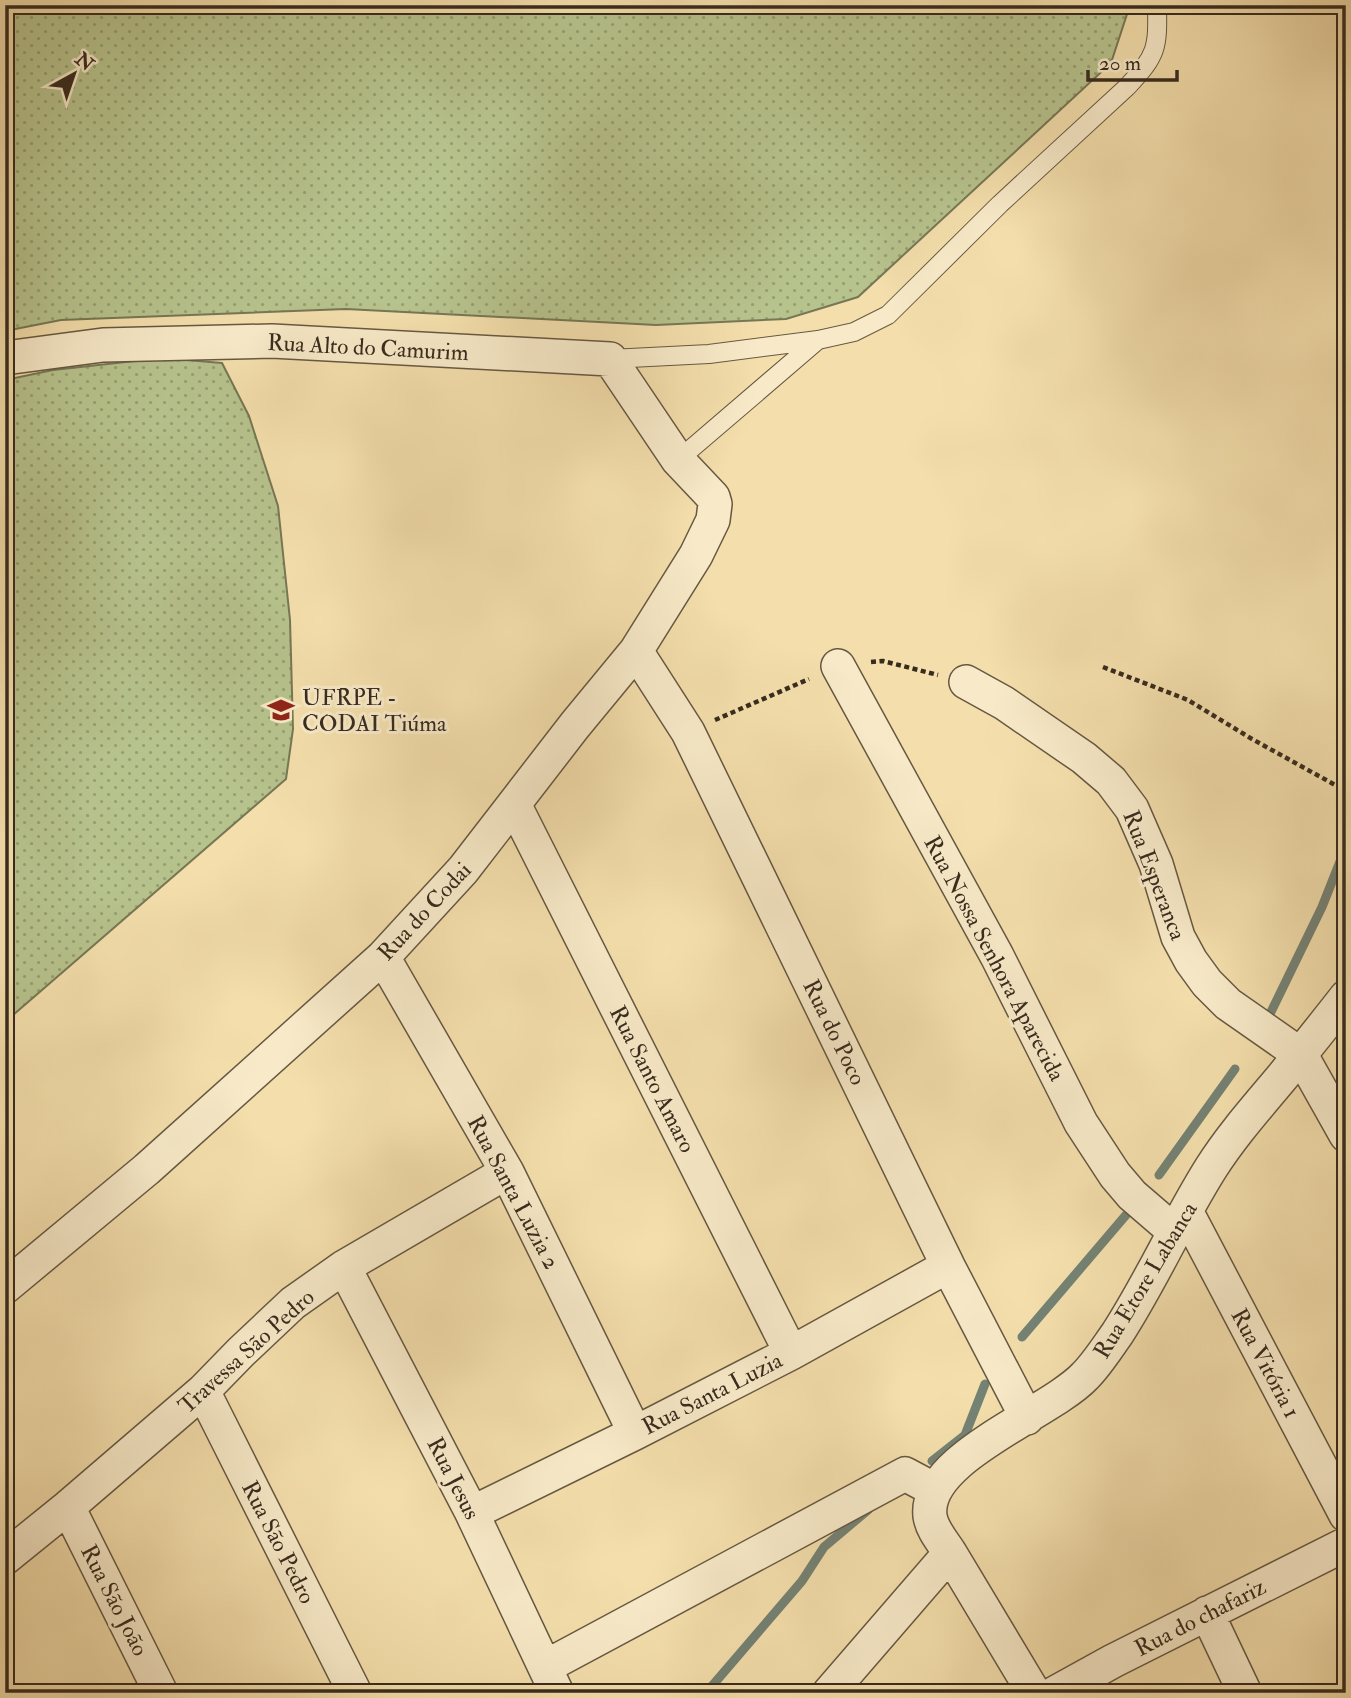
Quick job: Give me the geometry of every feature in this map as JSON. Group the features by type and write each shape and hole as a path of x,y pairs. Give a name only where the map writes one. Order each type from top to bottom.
{"street":[{"name":"Rua Alto do Camurim","path":"5,358 103,345 272,341 610,359"},
{"path":"610,359 678,460"},
{"name":"Rua do Codai","path":"5,1287 147,1169 383,957 463,870 636,651 696,555 713,520 713,497 678,460"},
{"name":"Rua do Poco","path":"636,651 688,732 948,1266 1027,1418"},
{"name":"Rua Nossa Senhora Aparecida","path":"838,666 997,956 1081,1123 1115,1175 1132,1195 1180,1222"},
{"name":"Rua Esperanca","path":"966,682 1004,703 1084,758 1111,781 1132,809 1156,864 1178,937 1191,961 1207,983 1228,1004 1301,1055"},
{"name":"Rua Santo Amaro","path":"515,806 791,1353"},
{"name":"Rua Santa Luzia 2","path":"383,957 507,1171 635,1433"},
{"name":"Rua Etore Labanca","path":"935,1490 956,1465 974,1450 1061,1397 1085,1377 1150,1279 1210,1169 1234,1134 1346,997"},
{"path":"1301,1055 1346,1135"},
{"name":"Travessa São Pedro","path":"5,1558 203,1391 293,1303 344,1267 507,1171"},
{"name":"Rua Vitória 1","path":"1180,1222 1346,1515"},
{"name":"Rua Santa Luzia","path":"472,1513 791,1353 948,1266"},
{"name":"Rua Jesus","path":"344,1267 472,1513 551,1680"},
{"name":"Rua São Pedro","path":"203,1391 355,1693"},
{"path":"551,1680 905,1474 935,1490 931,1496 930,1516 935,1530 1034,1693"},
{"name":"Rua São João","path":"68,1507 161,1693"},
{"name":"Rua do chafariz","path":"1055,1693 1346,1544"},
{"path":"829,1693 950,1553"},
{"path":"1208,1613 1245,1693"}],"lane":[{"path":"610,359 709,354 818,340 854,332 888,315 1000,204 1127,87 1144,68 1152,57 1158,35 1157,5"},
{"path":"678,460 818,340"}],"path":[{"path":"1103,667 1188,700 1346,792"}],"green space":[{"path":"5,5 1130,5 1111,63 858,297 786,319 656,325 346,309 61,320 5,331"},
{"path":"162,358 222,363 249,416 278,506 290,620 293,729 286,779 5,1022 5,380 53,370"}],"waterway":[{"path":"1270,1014 1322,907 1343,854"},
{"path":"1159,1175 1235,1069"},
{"path":"1022,1337 1126,1215"},
{"path":"932,1461 965,1435 985,1384"},
{"path":"706,1693 802,1581 824,1547 868,1510"}],"place":[{"name":"UFRPE - CODAI Tiúma","path":"281,710"}]}
